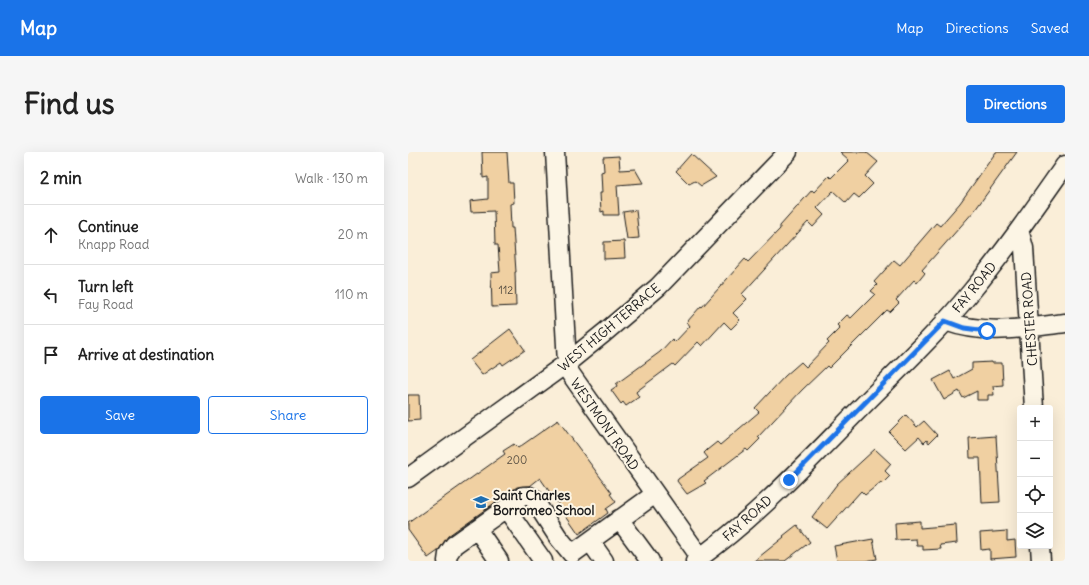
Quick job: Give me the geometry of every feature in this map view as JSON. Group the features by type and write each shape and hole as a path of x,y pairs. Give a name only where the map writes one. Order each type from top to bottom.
{"street":[{"name":"WESTMONT ROAD","path":"555,152 567,363 570,373 577,386 655,494 697,559"},
{"name":"WEST HIGH TERRACE","path":"408,478 567,363 658,287 787,153"},
{"name":"FAY ROAD","path":"697,559 714,548 789,480 945,321 971,292 1019,230 1065,165"},
{"name":"CHESTER ROAD","path":"1019,230 1024,248 1034,405"},
{"path":"945,321 964,328 987,331 1065,323"},
{"path":"450,559 454,545 523,496 529,496 532,498 574,558 590,541 655,494"},
{"path":"506,508 543,561"},
{"path":"620,519 650,561"},
{"path":"477,529 499,561"},
{"path":"590,541 604,561"},
{"path":"1040,549 1041,561"}],"building":[{"path":"482,152 507,152 509,183 513,183 514,203 510,204 516,272 516,306 492,307 491,273 500,272 498,245 495,245 494,211 471,212 470,201 488,199 488,177 483,178"},
{"path":"840,152 866,152 878,162 865,176 873,184 859,198 854,194 846,203 833,191 817,208 824,215 813,227 808,222 742,294 747,299 733,313 740,320 731,329 724,322 702,346 698,342 675,366 673,364 637,391 636,392 639,397 626,406 623,402 621,404 611,390 617,386 616,384 660,352 672,339 675,342 690,326 687,322 745,259 748,262 780,229 780,226 812,190 814,192 829,176 831,178 849,160"},
{"path":"996,152 1017,152 975,210 922,270 925,273 917,283 914,280 896,300 899,303 890,312 887,310 829,368 827,366 802,390 758,437 760,439 748,451 746,449 704,481 706,483 687,494 677,481 678,479 708,458 704,453 707,450 717,442 720,445 759,412 755,408 785,376 801,362 806,367 829,343 827,341 840,328 837,325 847,315 851,318 875,294 871,291 877,285 874,282 894,260 900,265 936,223 940,226 960,203"},
{"path":"691,154 716,177 701,186 695,181 689,184 676,171"},
{"path":"619,156 620,170 635,169 643,183 617,185 619,215 604,215 604,211 601,212 600,193 602,193 601,172 604,171 603,157"},
{"path":"636,210 639,238 627,239 623,212"},
{"path":"624,241 625,258 604,259 604,242"},
{"path":"510,329 525,350 503,365 501,362 482,375 470,360"},
{"path":"972,363 1002,363 1003,385 993,386 994,395 988,395 988,400 977,400 977,391 963,398 959,391 944,400 933,380 950,371 954,379 972,369"},
{"path":"408,395 419,395 420,420 408,421"},
{"path":"906,415 917,427 924,421 937,435 929,443 927,440 924,443 919,437 906,449 889,432"},
{"path":"558,420 612,493 610,494 616,502 606,509 608,513 579,534 540,478 530,486 517,487 448,536 438,551 428,558 408,530 408,523 505,454 503,451 514,444 518,448"},
{"path":"996,436 1000,502 982,503 980,458 970,458 969,438"},
{"path":"875,449 891,464 885,471 890,476 882,484 881,482 865,495 861,491 827,529 812,517 837,484"},
{"path":"920,521 920,528 956,525 957,543 940,545 941,549 923,550 923,546 917,546 916,539 896,540 895,523"},
{"path":"797,525 810,542 785,561 754,561 784,537 783,536"},
{"path":"1007,531 1007,541 1015,540 1016,557 990,559 990,549 981,550 980,533"},
{"path":"873,539 877,559 865,561 837,561 834,546"}],"place":[{"name":"Saint Charles Borromeo School","path":"481,502"}],"route":[{"path":"789,480 945,321 964,328 987,331"}]}
